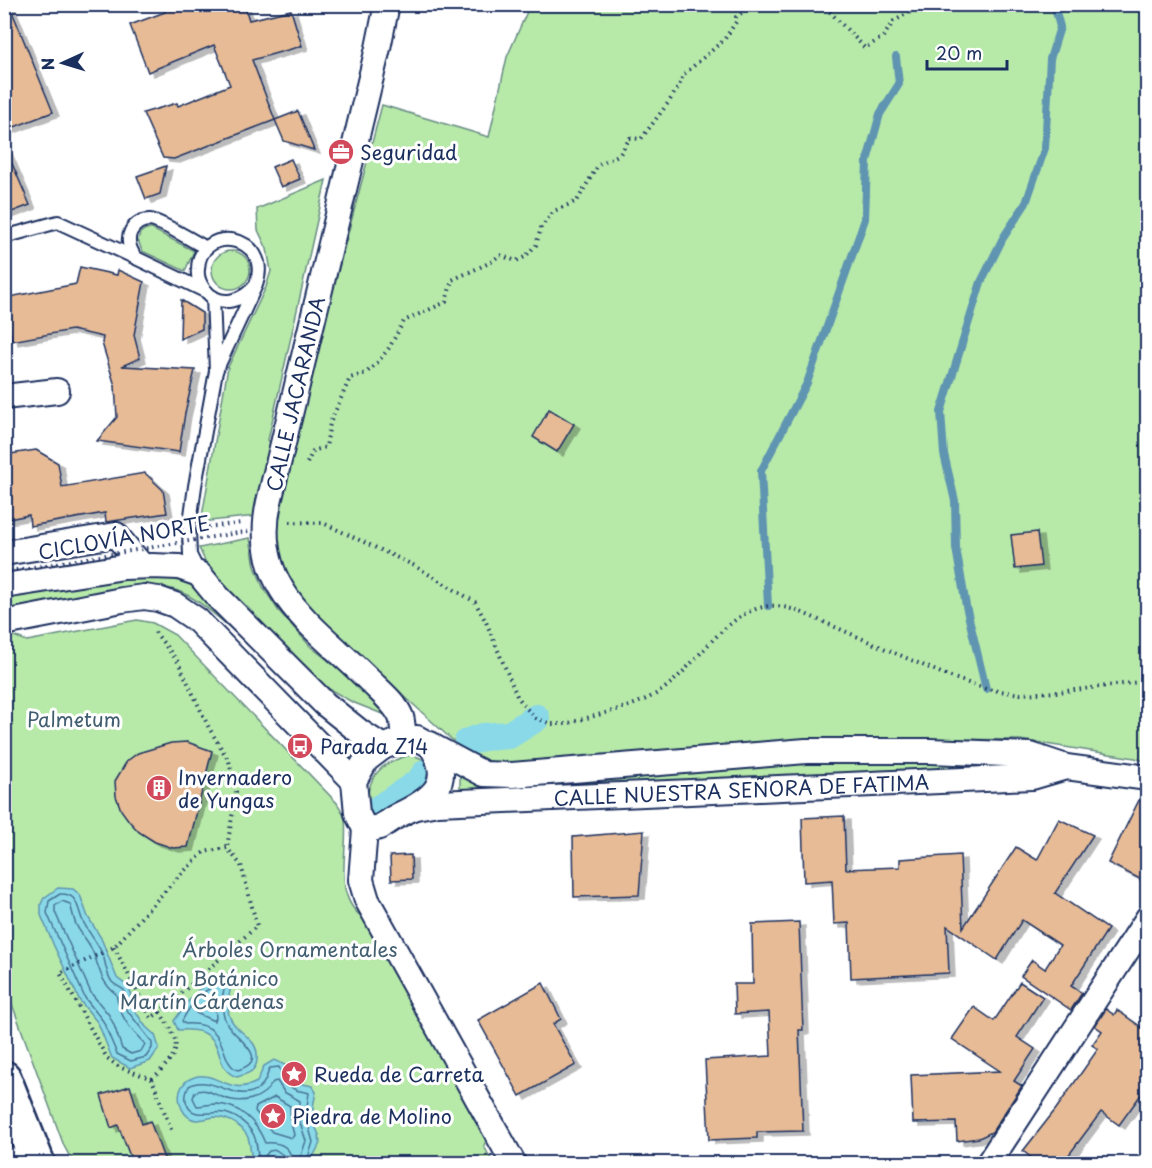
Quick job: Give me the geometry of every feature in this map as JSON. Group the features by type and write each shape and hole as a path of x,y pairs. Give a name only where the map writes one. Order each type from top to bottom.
{"highway":[{"path":"4,1078 38,1164"}],"street":[{"name":"CALLE JACARANDA","path":"387,4 265,527 273,572 283,595 305,620 388,699 401,716 393,743"},
{"path":"4,397 57,392"},
{"path":"4,553 116,535 142,566"},
{"path":"4,586 124,567 142,566 189,570 325,704 360,732 393,743"},
{"path":"4,622 144,597 175,605 197,620 354,782"},
{"path":"365,829 378,829 395,817 427,801 436,791 441,781 441,768 430,744 417,738 393,743 366,760 354,782 357,813 365,829 361,880 367,900 514,1164"},
{"name":"CALLE NUESTRA SEÑORA DE FATIMA","path":"430,744 484,774 512,775 806,751 930,751 1030,755 1066,767 1148,778"},
{"name":"CALLE NUESTRA SEÑORA DE FATIMA","path":"416,807 438,803 1032,777 1066,767"},
{"path":"988,1164 1148,918"}],"lane":[{"path":"135,258 128,238 132,229 140,221 152,220 206,248"},
{"path":"4,237 58,222 222,301 232,301 250,293 256,285"},
{"path":"189,570 189,530 216,371 259,276 256,256 243,243 233,239 214,242 206,248 198,265 198,274 209,294 216,371"}],"path":[{"path":"304,467 313,451 326,447 330,423 350,378 366,373 377,363 389,348 404,321 446,302 452,280 491,262 500,255 516,261 525,258 536,245 541,228 554,212 577,201 598,165 620,154 630,138 640,139 679,86 683,75 724,40 736,22 736,17 754,4"},
{"path":"777,4 827,9 865,48 874,40 883,37 894,21 925,4"},
{"path":"288,522 323,523 415,566 475,602 486,622 517,696 536,717 551,724 566,724 655,695 670,684 732,623 747,612 768,606 796,610 948,676 986,689 1020,694 1058,692 1148,681"},
{"path":"189,530 241,523"},
{"name":"CICLOVÍA NORTE","path":"4,572 249,531"},
{"path":"155,632 178,662 209,729 229,761 236,792 227,848"},
{"path":"152,1078 119,1067 107,1058 60,973 114,947 204,852 227,848"},
{"path":"114,947 151,1018 257,926 242,865 227,848"},
{"path":"152,1078 174,1057 176,1046 175,1035 160,1012"},
{"path":"152,1078 172,1132"}],"green space":[{"path":"530,5 1147,5 1147,762 1135,758 1020,740 945,739 755,742 496,764 474,754 451,739 332,630 305,602 290,583 281,557 276,537 277,502 382,105 489,137 507,57"},
{"path":"326,180 268,440 273,446 256,516 201,522 228,367 266,287 271,271 267,249 258,230 257,209"},
{"path":"146,229 152,229 194,251 185,271 142,251 138,240 140,233"},
{"path":"231,251 244,257 250,270 244,283 231,289 218,283 212,270 218,257"},
{"path":"250,538 255,566 263,587 278,610 311,647 343,672 385,715 352,702 310,678 214,580 199,548"},
{"path":"155,576 183,581 193,586 209,599 233,630 195,600 181,592 165,588 120,589 5,611 5,596 100,581"},
{"name":"Jardín Botánico Martín Cárdenas","path":"137,620 153,623 175,635 337,803 345,820 344,873 348,899 365,919 486,1140 484,1146 493,1163 78,1163 70,1157 5,985 5,637 11,635 27,641"},
{"path":"411,755 423,760 431,771 432,776 424,792 371,818 366,813 368,791 376,774 390,762"},
{"path":"873,760 1033,767 876,772 460,796 460,775 478,784 541,785 690,770"}],"water":[{"path":"58,888 73,889 80,895 117,978 130,988 131,1005 146,1027 155,1035 159,1048 150,1061 130,1068 112,1058 98,1023 80,1001 41,915 41,904 44,898"},
{"path":"228,974 232,983 229,1015 236,1027 255,1046 257,1052 253,1070 237,1077 228,1072 223,1065 213,1040 207,1034 195,1030 178,1030 174,1021 203,986"},
{"path":"274,1060 285,1065 294,1082 312,1086 316,1092 313,1121 320,1143 310,1163 279,1163 278,1158 274,1155 267,1163 255,1163 249,1139 236,1124 217,1117 191,1119 184,1113 180,1104 180,1091 184,1083 190,1079 200,1076 230,1085 247,1086 257,1082 264,1066"}],"building":[{"path":"4,4 9,4 53,112 4,131"},
{"path":"162,4 244,4 249,20 291,10 302,46 252,60 275,120 174,159 163,158 143,113 177,103 178,106 230,85 214,45 148,72 130,25 165,12"},
{"path":"298,111 314,150 284,141 275,120"},
{"path":"4,145 30,205 4,215"},
{"path":"291,159 300,179 281,187 272,167"},
{"path":"166,166 160,194 146,199 137,176"},
{"path":"80,267 117,275 118,270 144,282 134,335 140,358 122,366 195,370 179,452 97,441 117,417 115,386 102,343 103,337 72,330 12,341 4,298 76,284"},
{"path":"181,300 202,313 202,329 180,339"},
{"path":"549,409 574,424 557,452 533,437"},
{"path":"36,450 58,463 62,487 145,473 163,490 167,513 106,522 105,513 30,526 29,515 4,520 4,455"},
{"path":"1037,532 1041,566 1015,569 1011,535"},
{"name":"Invernadero de Yungas","path":"187,742 212,751 188,847 173,848 155,842 139,832 129,821 121,810 116,796 115,781 127,761 138,753 171,743"},
{"path":"1143,792 1148,792 1148,883 1108,863"},
{"path":"844,816 846,869 900,867 900,859 960,855 963,928 1016,847 1037,860 1059,819 1093,835 1055,893 1108,929 1071,986 1082,993 1071,1010 1021,976 1032,960 1045,969 1060,945 1022,920 997,960 947,926 949,973 851,978 849,923 834,924 832,880 804,882 802,818"},
{"path":"644,831 639,895 574,897 573,837"},
{"path":"411,855 412,879 391,880 390,856"},
{"path":"799,922 803,1030 799,1030 803,1131 757,1132 757,1138 709,1140 705,1060 771,1056 769,1012 735,1014 734,984 753,984 752,924"},
{"path":"1020,982 1043,997 1017,1037 1035,1049 1014,1081 1022,1086 992,1132 979,1138 957,1141 956,1122 913,1123 911,1075 1000,1071 952,1039 974,1007 994,1021"},
{"path":"543,983 561,1019 553,1024 576,1065 520,1096 478,1020"},
{"path":"1106,1009 1114,1015 1117,1010 1148,1032 1148,1085 1119,1125 1101,1112 1062,1164 1039,1164 1023,1151 1098,1049 1092,1045 1102,1031 1095,1026"},
{"path":"130,1086 142,1124 150,1121 166,1164 133,1164 118,1125 111,1128 101,1095"}],"waterway":[{"path":"986,689 966,606 956,548 955,501 944,454 941,412 981,282 1003,238 1026,203 1045,148 1050,59 1060,27 1054,4"},
{"path":"768,606 761,471 807,383 865,219 867,161 880,114 899,84 896,57"},
{"path":"468,742 483,737 509,735 536,718"},
{"path":"377,810 418,783 426,773"}],"place":[{"name":"Seguridad","path":"341,152"},
{"name":"Parada Z14","path":"300,746"},
{"name":"Invernadero de Yungas","path":"159,788"},
{"name":"Rueda de Carreta","path":"294,1074"},
{"name":"Piedra de Molino","path":"273,1116"}],"park label":[{"name":"Palmetum","path":"74,719"},
{"name":"Árboles Ornamentales","path":"290,949"}]}
